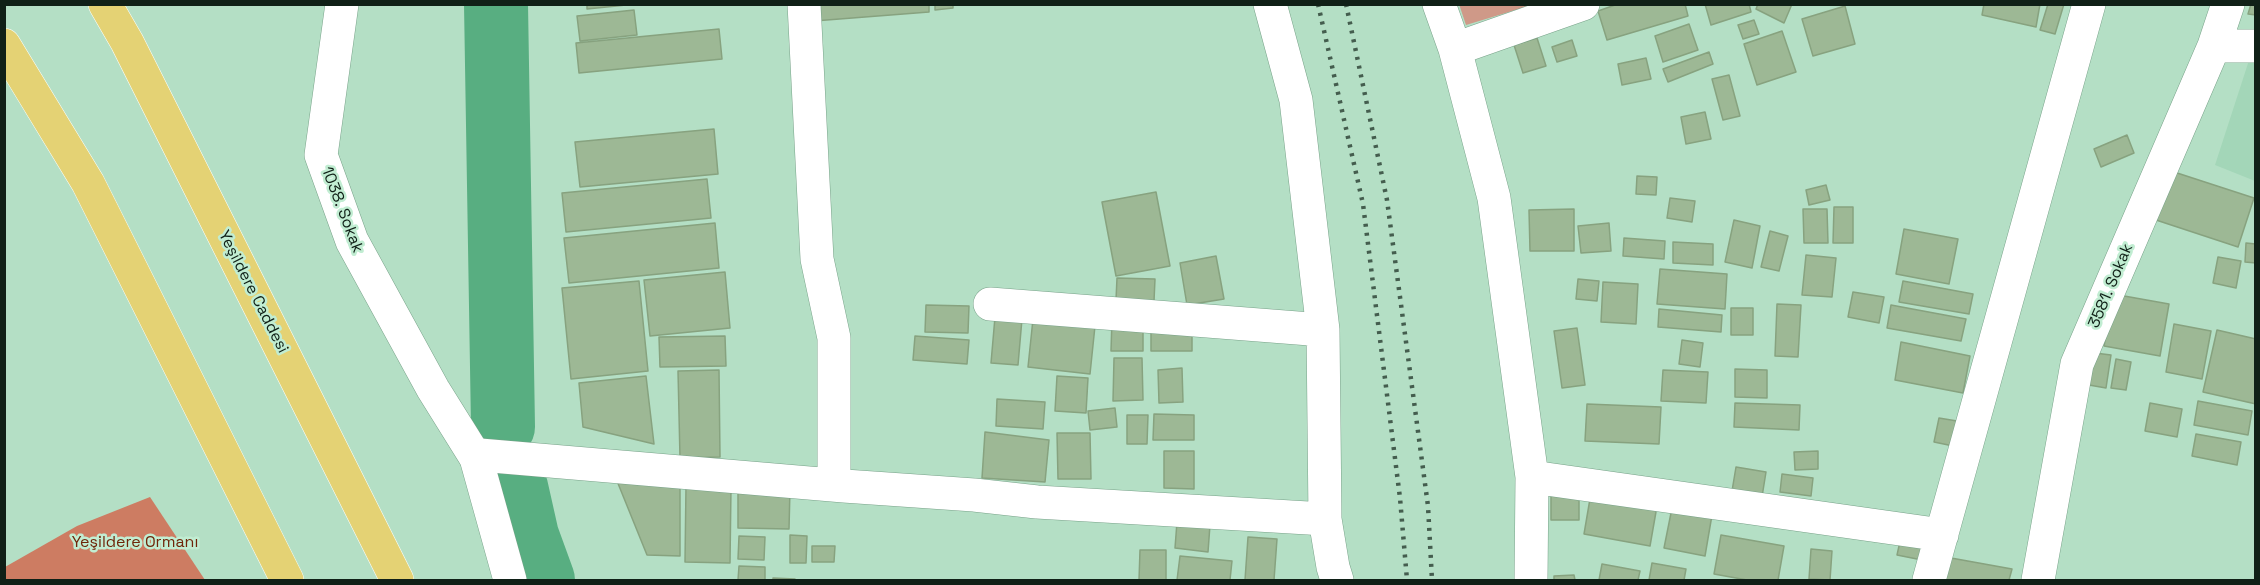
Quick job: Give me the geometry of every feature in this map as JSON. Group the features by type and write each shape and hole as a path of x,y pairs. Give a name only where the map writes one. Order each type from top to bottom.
{"highway":[{"name":"Yeşildere Caddesi","path":"105,4 127,42 397,580"},
{"path":"4,45 88,183 286,580"}],"street":[{"name":"1038. Sokak","path":"342,4 321,155 352,242 433,389 476,458 510,580"},
{"path":"804,4 817,259 834,338 834,485"},
{"path":"1270,4 1296,100 1323,330 1325,519 1334,576"},
{"path":"1439,4 1455,49 1494,198 1532,477 1531,580"},
{"path":"1455,49 1583,4"},
{"path":"1929,580 2089,4"},
{"name":"3581. Sokak","path":"2038,580 2077,364 2214,46 2228,4"},
{"path":"2214,46 2256,46"},
{"path":"990,304 1323,330"},
{"path":"476,458 480,455 1037,502 1325,519"},
{"path":"1532,477 1942,535"}],"shaded area":[{"path":"1459,4 1532,5 1466,25"},
{"path":"2253,48 2255,48 2255,181 2215,165"}],"green space":[{"name":"Yeşildere Ormanı","path":"150,497 205,580 5,580 5,567 77,526"}],"building":[{"path":"587,4 636,4 587,9"},
{"path":"813,4 929,4 929,12 814,21"},
{"path":"935,4 953,4 953,8 935,10"},
{"path":"1618,4 1685,4 1688,16 1607,40 1598,11"},
{"path":"1705,4 1749,4 1751,12 1711,25"},
{"path":"1758,4 1792,4 1784,23 1756,9"},
{"path":"1984,4 2040,4 2036,27 1982,15"},
{"path":"2048,4 2064,4 2055,34 2040,30"},
{"path":"2251,4 2256,4 2256,15 2248,14"},
{"path":"1845,6 1855,44 1813,56 1802,19"},
{"path":"634,10 637,35 580,41 577,16"},
{"path":"1754,20 1759,34 1743,39 1738,25"},
{"path":"1689,24 1698,50 1663,62 1655,36"},
{"path":"719,29 722,59 579,73 576,43"},
{"path":"1782,31 1796,72 1757,85 1744,44"},
{"path":"1537,38 1546,66 1523,73 1514,45"},
{"path":"1572,40 1577,56 1557,62 1552,47"},
{"path":"1709,52 1713,64 1668,82 1663,69"},
{"path":"1646,58 1651,79 1622,85 1618,64"},
{"path":"1729,75 1740,116 1723,120 1712,79"},
{"path":"1705,112 1711,139 1686,144 1681,117"},
{"path":"714,129 718,174 580,187 575,142"},
{"path":"2127,135 2134,153 2101,167 2094,149"},
{"path":"2171,171 2254,198 2238,247 2156,220"},
{"path":"1637,176 1657,177 1656,195 1636,194"},
{"path":"707,179 711,218 566,232 562,193"},
{"path":"1826,185 1830,200 1809,205 1806,190"},
{"path":"1156,192 1170,266 1116,276 1102,202"},
{"path":"1670,198 1695,201 1692,222 1667,218"},
{"path":"1834,207 1853,207 1853,243 1833,243"},
{"path":"1574,209 1574,251 1530,251 1529,210"},
{"path":"1803,209 1827,209 1828,243 1804,243"},
{"path":"1734,220 1760,226 1752,268 1725,262"},
{"path":"715,223 719,268 569,283 564,238"},
{"path":"1609,223 1611,251 1581,253 1578,226"},
{"path":"1904,229 1958,239 1949,284 1896,274"},
{"path":"1770,231 1788,236 1779,271 1761,267"},
{"path":"1624,238 1665,241 1664,259 1623,256"},
{"path":"1673,242 1713,244 1713,265 1673,263"},
{"path":"2246,243 2256,244 2256,263 2245,262"},
{"path":"1806,255 1836,258 1832,297 1802,295"},
{"path":"1216,256 1224,299 1187,305 1180,263"},
{"path":"2218,257 2241,261 2236,288 2213,283"},
{"path":"1660,269 1727,274 1725,309 1657,304"},
{"path":"725,272 730,328 650,336 644,280"},
{"path":"1117,278 1155,279 1154,301 1116,300"},
{"path":"1578,279 1599,281 1597,301 1576,299"},
{"path":"639,281 648,371 571,379 562,288"},
{"path":"1903,281 1973,294 1969,314 1899,302"},
{"path":"1603,282 1638,284 1636,324 1601,322"},
{"path":"1853,292 1884,297 1879,323 1848,317"},
{"path":"2113,294 2169,304 2160,356 2104,346"},
{"path":"1777,304 1801,305 1798,357 1775,356"},
{"path":"926,305 969,306 968,333 925,332"},
{"path":"1891,305 1966,319 1961,341 1887,328"},
{"path":"1731,308 1753,308 1753,335 1731,335"},
{"path":"1659,309 1722,315 1721,332 1658,327"},
{"path":"995,317 1022,319 1018,365 991,363"},
{"path":"1033,319 1095,326 1090,374 1028,367"},
{"path":"1112,319 1143,320 1143,351 1111,351"},
{"path":"2174,324 2211,331 2202,379 2166,372"},
{"path":"1577,328 1585,385 1562,388 1554,331"},
{"path":"1151,329 1192,329 1192,351 1151,351"},
{"path":"2217,330 2256,339 2256,404 2203,392"},
{"path":"725,336 726,366 660,367 659,337"},
{"path":"915,336 969,340 967,364 913,360"},
{"path":"1682,340 1703,343 1700,367 1679,364"},
{"path":"1901,342 1970,356 1963,393 1895,380"},
{"path":"2095,353 2111,355 2106,388 2089,385"},
{"path":"1114,358 1142,358 1143,400 1113,401"},
{"path":"2116,359 2131,362 2126,390 2111,388"},
{"path":"1182,368 1183,402 1159,403 1158,370"},
{"path":"1735,369 1767,370 1767,398 1735,397"},
{"path":"719,370 720,457 680,458 678,371"},
{"path":"1663,370 1708,372 1706,403 1661,401"},
{"path":"646,376 654,444 583,427 579,383"},
{"path":"1057,376 1088,378 1086,413 1055,411"},
{"path":"997,399 1045,402 1043,429 996,426"},
{"path":"2198,401 2252,411 2248,435 2194,425"},
{"path":"1735,403 1800,405 1799,430 1734,427"},
{"path":"2150,403 2182,409 2177,437 2145,431"},
{"path":"1587,404 1661,407 1659,444 1585,441"},
{"path":"1115,408 1117,427 1090,430 1088,411"},
{"path":"1154,414 1194,415 1194,440 1153,440"},
{"path":"1127,415 1148,415 1147,444 1127,444"},
{"path":"1939,418 1963,422 1958,447 1934,442"},
{"path":"985,432 1049,440 1045,482 982,478"},
{"path":"1057,433 1090,433 1091,479 1058,479"},
{"path":"2196,434 2241,442 2237,465 2192,456"},
{"path":"1164,451 1194,451 1194,489 1164,488"},
{"path":"1818,451 1818,469 1795,470 1794,452"},
{"path":"1736,467 1766,472 1761,503 1731,497"},
{"path":"1782,474 1813,478 1811,496 1780,492"},
{"path":"617,481 680,482 680,556 647,555"},
{"path":"686,486 731,487 730,563 685,562"},
{"path":"738,487 790,489 789,529 738,528"},
{"path":"1591,493 1657,506 1650,546 1584,534"},
{"path":"1551,495 1579,495 1579,520 1551,520"},
{"path":"1672,508 1712,515 1705,556 1664,548"},
{"path":"1177,522 1210,525 1208,552 1175,548"},
{"path":"790,535 807,536 806,563 790,563"},
{"path":"1721,535 1784,546 1778,580 1747,580 1714,574"},
{"path":"739,536 765,537 764,560 738,559"},
{"path":"1248,537 1277,539 1274,580 1245,580"},
{"path":"1901,537 1925,542 1922,560 1897,555"},
{"path":"812,546 835,546 834,562 812,562"},
{"path":"1811,549 1832,551 1830,580 1809,579"},
{"path":"1140,550 1166,550 1166,580 1139,580"},
{"path":"1180,556 1232,561 1230,580 1177,580"},
{"path":"1940,556 2012,569 2009,580 1936,580"},
{"path":"1652,563 1686,569 1684,580 1649,580"},
{"path":"1602,564 1640,571 1638,580 1599,580"},
{"path":"739,566 765,567 765,580 738,580"},
{"path":"1574,575 1575,580 1554,580 1554,576"},
{"path":"773,578 795,579 773,580"}],"waterway":[{"path":"496,4 503,427"},
{"path":"516,487 527,536 543,580"}],"railway":[{"path":"1318,4 1363,204 1400,498 1407,580"},
{"path":"1346,4 1387,200 1428,506 1432,580"}]}
